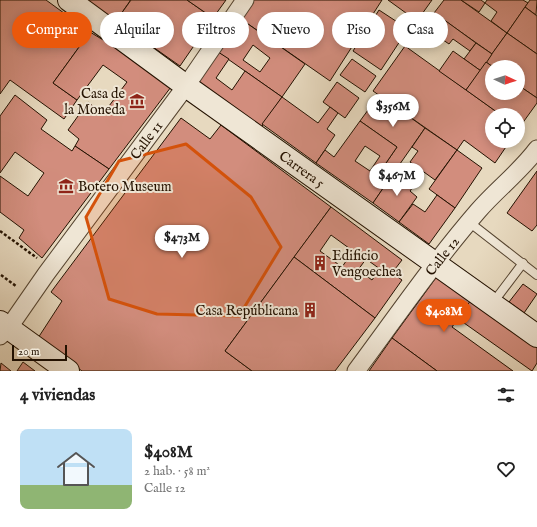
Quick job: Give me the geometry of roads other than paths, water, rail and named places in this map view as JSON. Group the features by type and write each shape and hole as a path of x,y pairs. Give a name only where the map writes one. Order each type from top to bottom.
{"street":[{"name":"Carrera 5","path":"69,0 186,86 537,336"},
{"name":"Calle 11","path":"3,328 186,86 245,0"},
{"name":"Calle 12","path":"356,371 435,264 469,222 495,192 529,159 537,149"},
{"path":"3,328 68,371"}],"lane":[{"path":"469,222 537,275"},
{"path":"492,304 523,263"}],"place":[{"name":"Casa de la Moneda","path":"137,101"},
{"name":"Botero Museum","path":"66,186"},
{"name":"Edificio Vengoechea","path":"320,263"},
{"name":"Casa Repúblicana","path":"310,310"}]}
